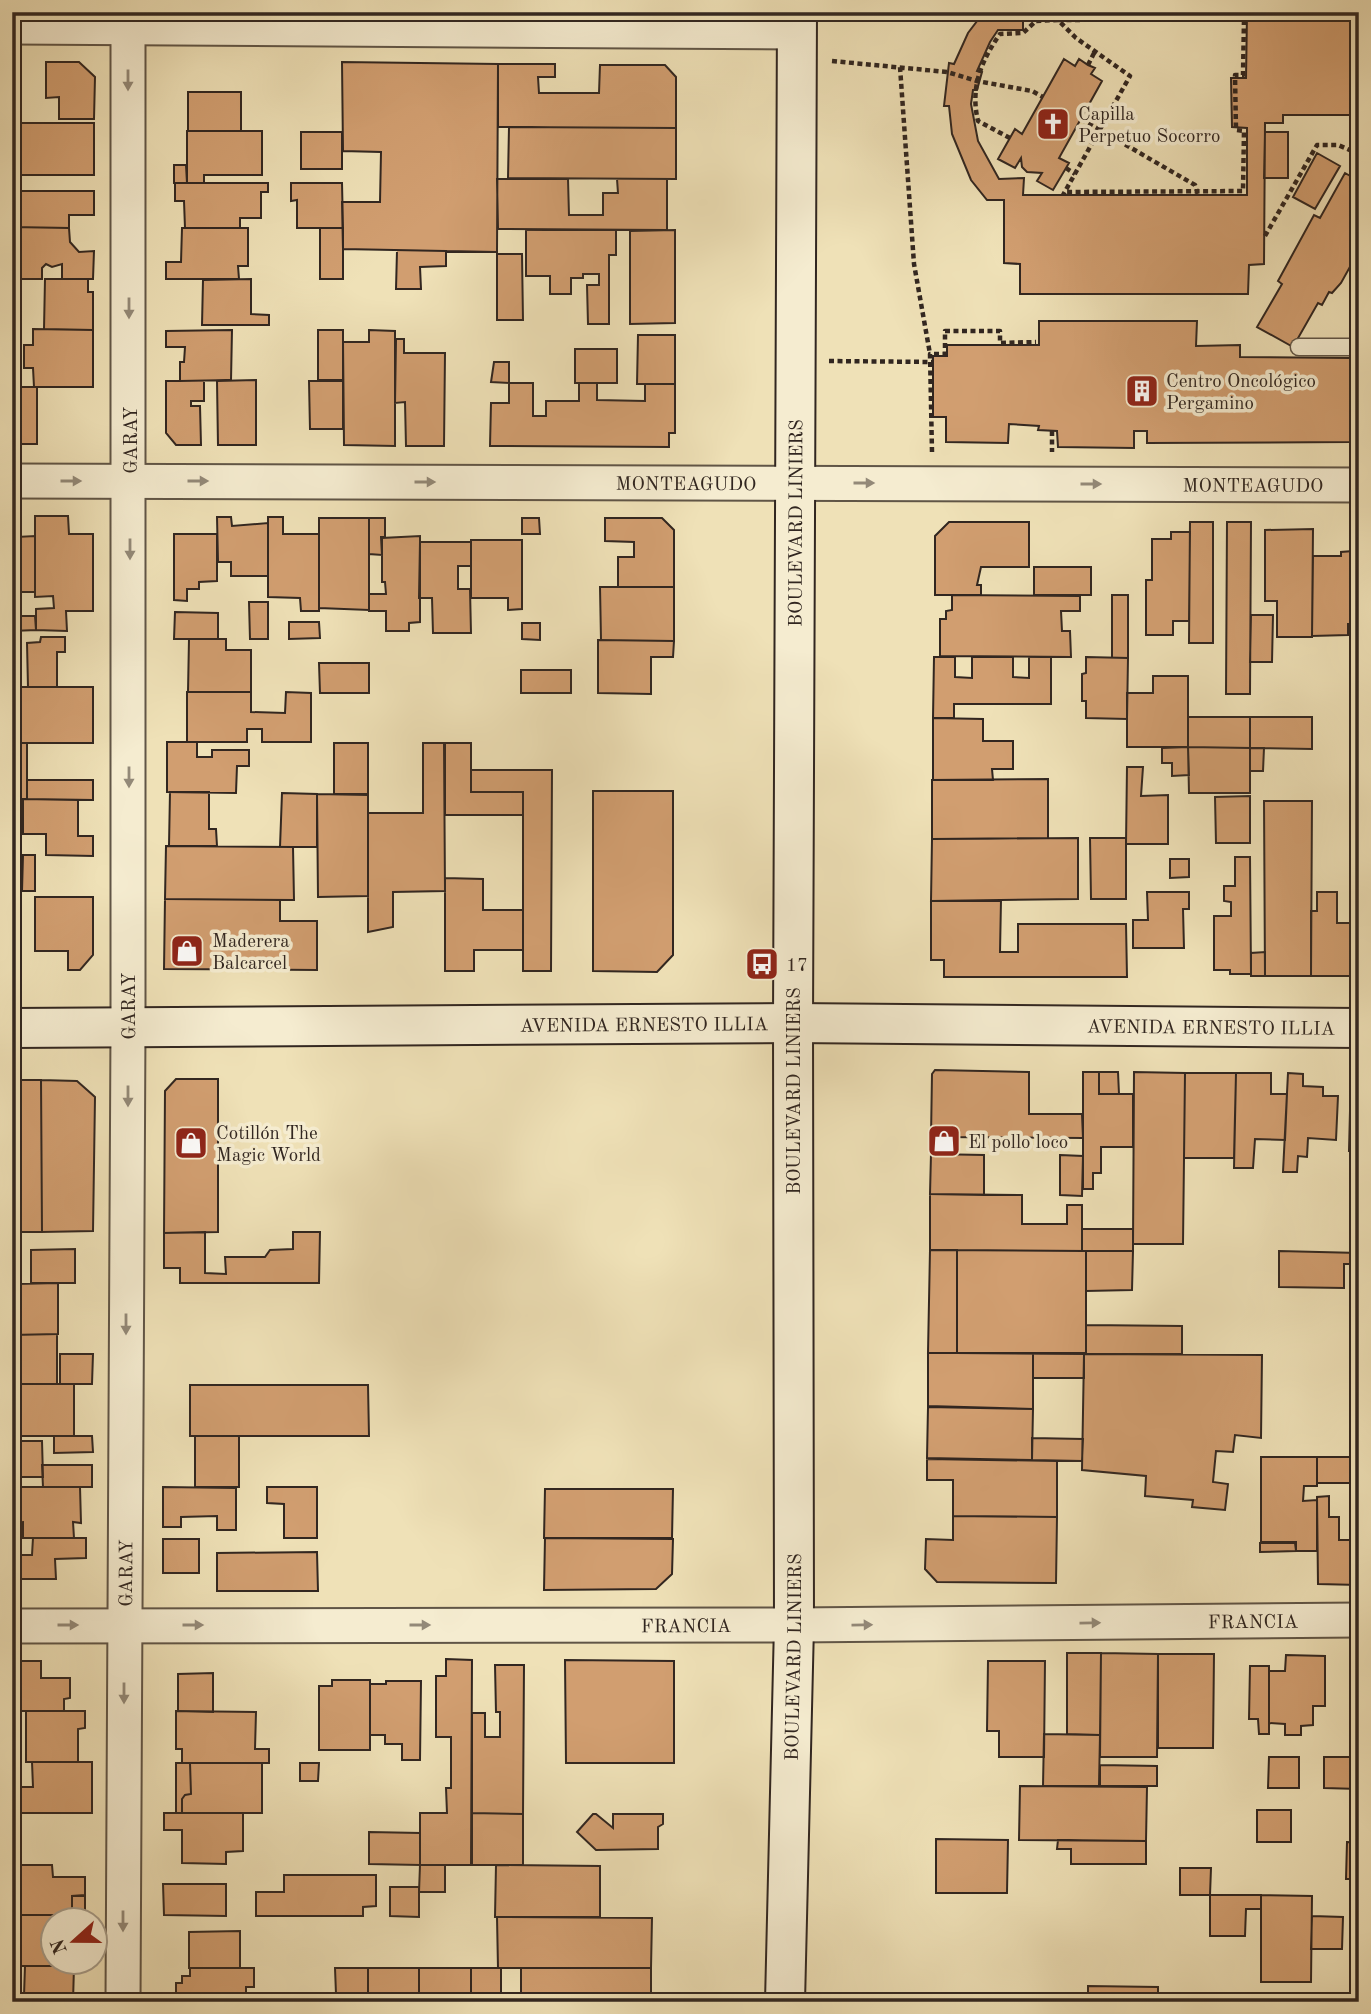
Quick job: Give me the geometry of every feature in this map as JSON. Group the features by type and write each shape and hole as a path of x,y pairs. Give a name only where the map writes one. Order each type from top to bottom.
{"main road":[{"name":"BOULEVARD LINIERS","path":"785,2002 794,1625 793,1023 797,22"},
{"name":"AVENIDA ERNESTO ILLIA","path":"12,1028 793,1023 1359,1028"}],"street":[{"path":"12,27 128,19 797,22"},
{"name":"GARAY","path":"123,2002 130,481 128,19"},
{"name":"MONTEAGUDO","path":"12,481 1359,485"},
{"name":"FRANCIA","path":"12,1626 794,1625 1359,1620"}],"lane":[{"path":"1299,347 1359,347"}],"path":[{"path":"1010,138 978,121 974,105 976,81 990,48 1000,33 1023,33 1036,21 1058,20 1244,19 1243,75 1235,75 1236,130 1244,131 1244,191 1064,193 1130,76 1076,38 1058,20"},
{"path":"1088,65 1095,51"},
{"path":"828,60 947,72 1043,97"},
{"path":"900,67 914,264 932,362 932,457"},
{"path":"1081,119 1195,185 1198,193"},
{"path":"1265,236 1317,145 1338,145 1359,154"},
{"path":"1066,168 1075,174"},
{"path":"930,354 945,354 945,331 1000,331 1000,343 1036,342"},
{"path":"828,361 932,362"},
{"path":"1052,431 1052,456"}],"building":[{"path":"984,12 1359,12 1359,115 1283,115 1283,123 1265,123 1264,264 1249,265 1248,294 1020,294 1020,264 1004,263 1004,200 987,200 971,180 952,134 949,106 944,106 949,63 954,64 968,33","holes":["1023,13 1247,14 1246,78 1231,78 1232,127 1247,128 1247,195 1023,195 1024,178 999,179 978,141 971,104 973,90 977,90 982,72 977,71 990,42 998,30 1023,30"]},
{"name":"Capilla Perpetuo Socorro","path":"1064,59 1075,66 1079,59 1095,68 1091,74 1102,81 1059,158 1069,163 1053,190 1037,181 1042,173 1027,172 1022,167 1021,158 1015,168 998,159 1015,129 1022,134"},
{"path":"46,62 79,62 95,77 94,119 59,119 59,97 46,98"},
{"path":"342,62 498,64 497,252 343,249 342,202 380,202 381,152 343,151"},
{"path":"498,64 555,64 555,77 538,77 539,93 599,93 600,65 665,65 676,77 676,128 498,127"},
{"path":"188,92 241,92 241,131 188,131"},
{"path":"12,119 16,119 17,123 94,123 94,175 12,175"},
{"path":"509,127 676,128 676,179 508,178"},
{"path":"187,131 262,131 262,175 204,175 204,183 187,183"},
{"path":"301,132 342,132 342,169 301,169"},
{"path":"1265,132 1288,132 1288,178 1264,178"},
{"path":"1317,153 1340,166 1315,209 1293,197"},
{"path":"174,165 186,165 187,183 174,183"},
{"path":"1345,173 1359,181 1359,227 1353,236 1358,239 1351,252 1351,265 1341,283 1332,293 1329,292 1322,305 1318,303 1293,347 1257,327 1282,284 1278,281 1314,215 1320,218"},
{"path":"12,175 19,175 18,191 94,191 94,215 69,215 69,228 12,227"},
{"path":"497,179 568,179 569,215 603,215 603,193 618,193 617,179 667,179 667,230 498,229"},
{"path":"175,183 268,183 268,192 261,192 261,218 240,218 240,228 185,228 184,201 175,201"},
{"path":"291,183 342,183 343,228 297,228 297,200 291,201"},
{"path":"12,227 69,228 70,242 79,252 94,251 93,279 62,279 62,264 52,267 46,264 42,268 42,279 12,279"},
{"path":"182,228 248,228 248,266 238,266 239,279 166,279 166,262 181,262"},
{"path":"320,228 343,228 343,279 320,279"},
{"path":"526,230 616,230 616,255 609,255 609,324 588,324 587,285 599,285 599,274 583,274 583,278 571,278 571,294 550,294 550,276 526,276"},
{"path":"675,230 675,323 630,324 630,231"},
{"path":"397,251 446,251 446,266 420,267 421,289 396,289"},
{"path":"497,254 522,254 523,320 497,320"},
{"path":"45,279 88,279 88,292 93,292 93,330 44,329"},
{"path":"251,279 251,314 269,315 269,325 202,325 203,280"},
{"name":"Centro Oncológico Pergamino","path":"1039,321 1197,321 1196,346 1240,345 1240,357 1351,358 1350,442 1147,443 1147,431 1134,431 1134,448 1058,447 1057,431 1038,430 1039,426 1009,424 1008,443 946,442 946,417 933,417 933,356 947,356 947,345 1039,345"},
{"path":"33,329 93,330 93,387 34,387 33,368 24,368 24,345 33,345"},
{"path":"232,330 231,380 180,381 180,362 184,362 185,347 166,347 166,331"},
{"path":"318,330 343,330 343,380 318,380"},
{"path":"369,330 395,331 395,446 344,445 343,342 369,342"},
{"path":"638,335 675,335 675,384 637,384"},
{"path":"396,339 404,339 404,353 445,353 444,446 406,446 405,402 395,403"},
{"path":"575,349 617,349 617,383 575,383"},
{"path":"494,362 509,362 509,383 491,382"},
{"path":"256,380 256,445 218,445 217,381"},
{"path":"166,381 204,381 204,401 191,401 191,406 200,406 201,445 176,445 166,433"},
{"path":"309,381 343,381 343,429 310,429"},
{"path":"509,383 533,383 533,416 546,416 546,401 579,401 579,383 597,383 597,400 645,401 645,384 675,384 675,433 669,433 669,447 490,446 491,403 509,403"},
{"path":"12,387 37,387 37,444 12,444"},
{"path":"12,516 17,516 17,537 35,536 35,592 12,592"},
{"path":"35,516 68,516 69,534 93,534 93,611 66,611 67,631 36,630 36,609 54,608 53,596 35,597"},
{"path":"217,517 231,517 232,526 268,523 268,576 231,576 231,562 218,562"},
{"path":"268,517 283,517 283,534 319,534 319,611 301,611 300,598 268,597"},
{"path":"319,518 369,518 369,610 319,608"},
{"path":"369,518 385,518 385,537 381,537 382,555 369,554"},
{"path":"522,518 539,518 540,534 522,534"},
{"path":"605,518 662,518 674,530 674,587 618,587 618,557 634,557 634,542 605,541"},
{"path":"949,522 1029,522 1029,567 981,567 977,585 981,585 981,595 935,595 935,536"},
{"path":"1190,522 1213,522 1213,643 1189,643"},
{"path":"1227,522 1251,522 1250,694 1226,694"},
{"path":"1313,529 1312,637 1277,637 1277,601 1265,601 1265,530"},
{"path":"1171,532 1190,532 1189,621 1173,621 1173,635 1146,635 1146,580 1152,580 1152,539 1171,539"},
{"path":"174,534 217,534 217,581 199,582 199,589 187,589 187,601 174,600"},
{"path":"420,536 420,622 409,623 409,631 386,631 386,611 369,611 369,594 386,594 385,582 382,582 382,538"},
{"path":"471,540 522,540 522,609 508,610 508,598 471,598"},
{"path":"420,542 471,542 471,566 458,566 458,589 470,589 471,633 433,633 432,598 419,598"},
{"path":"1354,547 1359,547 1359,624 1348,624 1348,635 1312,636 1313,556 1341,556 1341,552 1353,551"},
{"path":"1034,567 1091,567 1091,595 1034,595"},
{"path":"600,587 674,587 674,641 601,640"},
{"path":"952,595 1080,596 1080,611 1061,611 1062,631 1070,631 1071,657 940,656 940,619 946,619 946,611 952,610"},
{"path":"1112,595 1128,595 1128,658 1112,658"},
{"path":"249,602 268,602 268,639 250,639"},
{"path":"175,612 218,613 218,639 174,639"},
{"path":"1251,615 1273,615 1272,662 1250,662"},
{"path":"12,616 35,616 36,630 12,631"},
{"path":"289,622 319,622 320,638 289,639"},
{"path":"522,623 540,623 540,640 522,639"},
{"path":"41,637 65,637 65,652 57,652 57,687 28,687 27,643 40,642"},
{"path":"189,639 226,639 226,650 251,650 251,692 188,692"},
{"path":"598,640 674,641 673,657 651,657 651,694 598,693"},
{"path":"934,657 955,657 955,677 972,678 972,657 1013,657 1013,677 1029,678 1029,657 1051,657 1051,704 954,704 954,718 933,718"},
{"path":"1086,657 1128,658 1127,719 1086,718 1086,701 1082,701 1082,674 1086,673"},
{"path":"319,663 369,663 369,693 320,693"},
{"path":"521,670 571,670 571,693 521,693"},
{"path":"1153,676 1188,676 1188,747 1127,747 1127,693 1153,693"},
{"path":"1352,685 1359,685 1359,721 1356,721 1356,707 1352,707"},
{"path":"17,687 93,687 93,743 18,743"},
{"path":"187,692 251,692 251,712 285,713 286,692 311,693 311,742 262,742 262,729 247,729 247,742 187,742"},
{"path":"1188,717 1250,717 1250,748 1188,747"},
{"path":"1250,717 1312,717 1312,749 1250,748"},
{"path":"933,718 983,719 983,741 1013,741 1013,769 992,769 993,780 933,780"},
{"path":"167,742 197,742 197,757 212,757 212,750 249,750 249,766 237,766 236,793 167,792"},
{"path":"12,743 27,743 27,799 12,799"},
{"path":"334,743 368,743 368,794 334,794"},
{"path":"423,743 444,743 445,891 393,892 393,927 368,932 368,813 423,813"},
{"path":"445,743 471,743 471,792 523,792 523,815 445,815"},
{"path":"1188,747 1250,748 1250,793 1189,793"},
{"path":"1188,747 1189,775 1172,776 1172,763 1162,763 1162,748"},
{"path":"1250,748 1264,748 1263,771 1250,771"},
{"path":"1127,767 1143,767 1141,796 1168,795 1168,844 1126,844"},
{"path":"471,770 552,770 551,971 523,971 523,792 471,792"},
{"path":"1048,779 1048,838 932,839 932,780"},
{"path":"27,780 93,780 93,800 27,799"},
{"path":"593,791 673,791 673,955 657,972 593,971"},
{"path":"170,792 209,792 209,829 216,829 217,846 169,846"},
{"path":"282,793 317,794 317,847 280,847"},
{"path":"317,794 368,795 368,896 318,897"},
{"path":"1250,796 1250,843 1216,843 1215,797"},
{"path":"23,799 78,800 78,836 93,836 93,856 46,855 46,834 23,834"},
{"path":"1264,801 1312,801 1311,976 1265,976"},
{"path":"1078,838 1078,899 931,901 932,839"},
{"path":"1090,838 1126,838 1126,899 1091,899"},
{"path":"166,846 293,847 294,900 165,899"},
{"path":"23,855 35,855 35,891 22,891"},
{"path":"1235,857 1250,857 1251,974 1230,974 1230,970 1214,970 1214,916 1231,916 1231,902 1224,901 1224,886 1235,886"},
{"path":"1170,859 1189,859 1189,877 1170,878"},
{"path":"445,878 483,879 483,910 523,910 523,950 474,950 474,971 445,971"},
{"path":"1147,892 1189,892 1189,909 1183,909 1184,948 1133,948 1133,920 1148,920"},
{"path":"1317,892 1337,892 1337,923 1359,923 1359,976 1311,976 1311,911 1317,911"},
{"path":"35,897 93,897 93,955 80,970 68,970 68,951 35,951"},
{"path":"165,899 280,900 280,921 317,921 317,970 164,969"},
{"path":"1001,900 1000,952 1018,952 1018,924 1126,924 1127,977 944,977 944,960 931,960 931,901"},
{"path":"1265,952 1265,976 1251,976 1251,953"},
{"path":"935,1070 1029,1072 1029,1114 1082,1114 1083,1138 931,1137 932,1074"},
{"path":"1083,1072 1099,1072 1099,1094 1133,1094 1133,1147 1101,1147 1101,1173 1093,1173 1093,1189 1083,1189"},
{"path":"1099,1072 1118,1072 1119,1094 1099,1094"},
{"path":"1134,1072 1185,1073 1183,1244 1133,1244"},
{"path":"1185,1073 1236,1073 1234,1158 1184,1158"},
{"path":"1236,1073 1271,1073 1271,1094 1287,1094 1285,1140 1255,1139 1253,1168 1234,1168"},
{"path":"1288,1073 1303,1074 1303,1086 1323,1087 1323,1096 1338,1096 1336,1140 1308,1138 1307,1157 1298,1156 1297,1172 1283,1172"},
{"path":"176,1079 218,1079 218,1232 164,1233 165,1091"},
{"path":"12,1080 41,1080 42,1232 12,1232"},
{"path":"41,1080 77,1081 95,1097 93,1231 42,1232"},
{"path":"1354,1082 1359,1082 1359,1151 1349,1151 1350,1111 1353,1111"},
{"path":"931,1154 984,1155 984,1195 930,1194"},
{"path":"1060,1155 1083,1156 1082,1196 1060,1195"},
{"path":"930,1194 1022,1195 1022,1224 1067,1224 1067,1205 1082,1205 1082,1251 930,1250"},
{"path":"1082,1229 1133,1229 1133,1251 1082,1251"},
{"path":"205,1232 205,1273 226,1274 225,1257 265,1257 270,1250 293,1249 293,1232 320,1232 319,1283 180,1283 180,1268 164,1268 164,1233"},
{"path":"75,1249 75,1283 31,1283 31,1250"},
{"path":"930,1250 957,1250 957,1353 928,1353"},
{"path":"957,1250 1086,1251 1086,1354 957,1353"},
{"path":"1086,1251 1133,1251 1132,1290 1086,1291"},
{"path":"1279,1251 1359,1253 1359,1264 1344,1264 1344,1288 1279,1287"},
{"path":"58,1283 58,1334 12,1335 12,1318 17,1318 16,1284"},
{"path":"1086,1325 1182,1326 1182,1354 1086,1354"},
{"path":"57,1334 57,1384 12,1384 12,1335"},
{"path":"928,1353 1033,1353 1033,1409 928,1406"},
{"path":"1033,1353 1084,1353 1084,1378 1033,1378"},
{"path":"60,1354 93,1354 92,1384 60,1384"},
{"path":"1084,1354 1262,1355 1261,1438 1235,1435 1233,1452 1216,1451 1213,1482 1228,1484 1225,1510 1192,1507 1193,1500 1145,1496 1146,1476 1082,1470"},
{"path":"12,1384 74,1384 74,1436 12,1436"},
{"path":"190,1385 368,1385 369,1436 190,1436"},
{"path":"928,1407 1033,1409 1032,1460 927,1458"},
{"path":"54,1436 92,1436 93,1452 54,1453"},
{"path":"195,1436 239,1436 239,1487 195,1487"},
{"path":"1032,1438 1083,1439 1082,1461 1032,1460"},
{"path":"12,1441 42,1441 43,1477 12,1477"},
{"path":"1261,1457 1317,1457 1317,1486 1304,1486 1303,1501 1317,1500 1317,1551 1296,1551 1296,1542 1261,1542"},
{"path":"1317,1457 1359,1457 1359,1483 1317,1483"},
{"path":"927,1459 1057,1461 1057,1517 953,1516 953,1480 927,1480"},
{"path":"42,1465 92,1465 92,1487 43,1487"},
{"path":"13,1487 80,1487 81,1523 73,1522 74,1538 23,1538 23,1522 13,1523"},
{"path":"163,1487 236,1488 236,1530 217,1530 217,1516 181,1517 181,1527 163,1527"},
{"path":"267,1487 317,1487 317,1538 284,1538 284,1504 267,1503"},
{"path":"545,1489 673,1489 672,1538 544,1538"},
{"path":"1329,1496 1329,1517 1339,1517 1339,1540 1359,1540 1359,1585 1318,1584 1317,1497"},
{"path":"953,1516 1057,1517 1056,1583 937,1582 925,1569 926,1539 953,1540"},
{"path":"33,1538 86,1538 86,1558 55,1559 56,1579 21,1579 21,1555 32,1555"},
{"path":"545,1538 673,1539 672,1574 656,1589 544,1590"},
{"path":"163,1539 199,1539 199,1573 163,1573"},
{"path":"1260,1543 1295,1543 1296,1551 1260,1552"},
{"path":"317,1552 318,1591 217,1591 217,1553"},
{"path":"1067,1653 1101,1653 1100,1735 1067,1734"},
{"path":"1101,1653 1158,1654 1157,1757 1100,1757"},
{"path":"1158,1654 1214,1654 1213,1748 1158,1748"},
{"path":"1286,1655 1325,1656 1325,1706 1313,1706 1313,1725 1301,1726 1301,1735 1285,1735 1285,1724 1269,1723 1269,1671 1285,1671"},
{"path":"446,1659 472,1660 471,1865 420,1865 420,1813 447,1813 446,1788 451,1788 451,1737 436,1737 436,1676 446,1676"},
{"path":"565,1660 674,1661 674,1763 566,1763"},
{"path":"12,1661 41,1661 41,1678 70,1678 70,1698 64,1699 64,1711 17,1711 17,1695 12,1695"},
{"path":"988,1661 1045,1661 1044,1757 999,1757 999,1731 987,1731"},
{"path":"495,1665 524,1665 523,1814 472,1813 472,1713 485,1713 485,1737 500,1737 500,1712 496,1712"},
{"path":"1250,1666 1269,1666 1269,1734 1259,1734 1258,1719 1249,1719"},
{"path":"213,1673 213,1712 178,1711 178,1674"},
{"path":"332,1680 370,1680 370,1750 319,1750 319,1686 332,1686"},
{"path":"386,1681 421,1681 420,1760 402,1760 402,1744 385,1744 385,1735 370,1735 370,1684 386,1684"},
{"path":"26,1711 85,1711 85,1728 78,1729 78,1762 26,1762"},
{"path":"176,1711 256,1712 255,1749 269,1749 269,1763 182,1763 182,1749 176,1749"},
{"path":"1044,1734 1100,1735 1099,1786 1043,1786"},
{"path":"1269,1757 1299,1757 1299,1788 1268,1788"},
{"path":"1324,1757 1352,1757 1352,1765 1359,1765 1359,1789 1324,1788"},
{"path":"32,1762 92,1762 92,1813 12,1813 12,1787 33,1787"},
{"path":"176,1763 190,1763 191,1794 182,1799 182,1813 176,1813"},
{"path":"190,1763 262,1763 262,1813 182,1813 182,1799 191,1794"},
{"path":"300,1763 319,1763 318,1781 300,1781"},
{"path":"1100,1765 1157,1766 1157,1786 1100,1786"},
{"path":"1020,1786 1147,1787 1146,1841 1019,1840"},
{"path":"1257,1810 1291,1810 1291,1842 1257,1842"},
{"path":"164,1813 243,1813 243,1851 226,1852 226,1864 182,1863 182,1830 164,1830"},
{"path":"472,1813 523,1814 523,1865 472,1865"},
{"path":"593,1814 613,1828 613,1814 663,1814 663,1824 658,1827 658,1849 596,1850 577,1832"},
{"path":"369,1832 420,1833 420,1865 369,1864"},
{"path":"936,1839 1008,1840 1007,1893 936,1893"},
{"path":"1058,1840 1146,1841 1146,1864 1071,1864 1071,1849 1057,1849"},
{"path":"1347,1842 1359,1843 1359,1879 1346,1879"},
{"path":"12,1865 52,1865 53,1877 85,1877 85,1895 72,1896 72,1906 38,1906 38,1915 12,1915"},
{"path":"420,1865 445,1865 445,1892 419,1892"},
{"path":"496,1865 600,1866 600,1917 495,1917"},
{"path":"1180,1868 1211,1868 1210,1895 1180,1895"},
{"path":"284,1875 376,1875 376,1906 363,1907 363,1916 256,1916 256,1892 284,1892"},
{"path":"163,1884 226,1884 226,1916 164,1915"},
{"path":"390,1887 419,1887 419,1917 390,1916"},
{"path":"1210,1895 1261,1895 1261,1909 1246,1909 1245,1936 1210,1936"},
{"path":"1261,1895 1312,1896 1311,1982 1261,1982"},
{"path":"72,1896 85,1896 85,1906 72,1906"},
{"path":"12,1915 38,1915 38,1966 12,1966"},
{"path":"1312,1916 1343,1917 1342,1949 1311,1949"},
{"path":"497,1917 652,1918 651,1968 498,1968"},
{"path":"240,1931 240,1968 189,1968 189,1932"},
{"path":"25,1966 38,1966 38,1976 74,1976 73,2002 12,2002 12,1996 24,1996"},
{"path":"190,1968 254,1968 254,1987 246,1987 246,2002 176,2002 176,1983 182,1983 182,1976 190,1976"},
{"path":"335,1968 368,1968 368,2002 349,2002 349,1994 336,1994"},
{"path":"368,1968 419,1968 419,2000 368,2002"},
{"path":"419,1968 471,1968 471,1996 452,1996 452,2002 419,2002"},
{"path":"471,1968 501,1968 501,2002 471,2002"},
{"path":"521,1968 651,1968 651,2002 521,2002"},
{"path":"1088,1986 1158,1987 1158,2002 1088,2002"}],"place":[{"name":"Capilla Perpetuo Socorro","path":"1053,124"},
{"name":"Centro Oncológico Pergamino","path":"1142,391"},
{"name":"Maderera Balcarcel","path":"187,951"},
{"name":"17","path":"762,964"},
{"name":"El pollo loco","path":"944,1141"},
{"name":"Cotillón The Magic World","path":"191,1143"}]}
